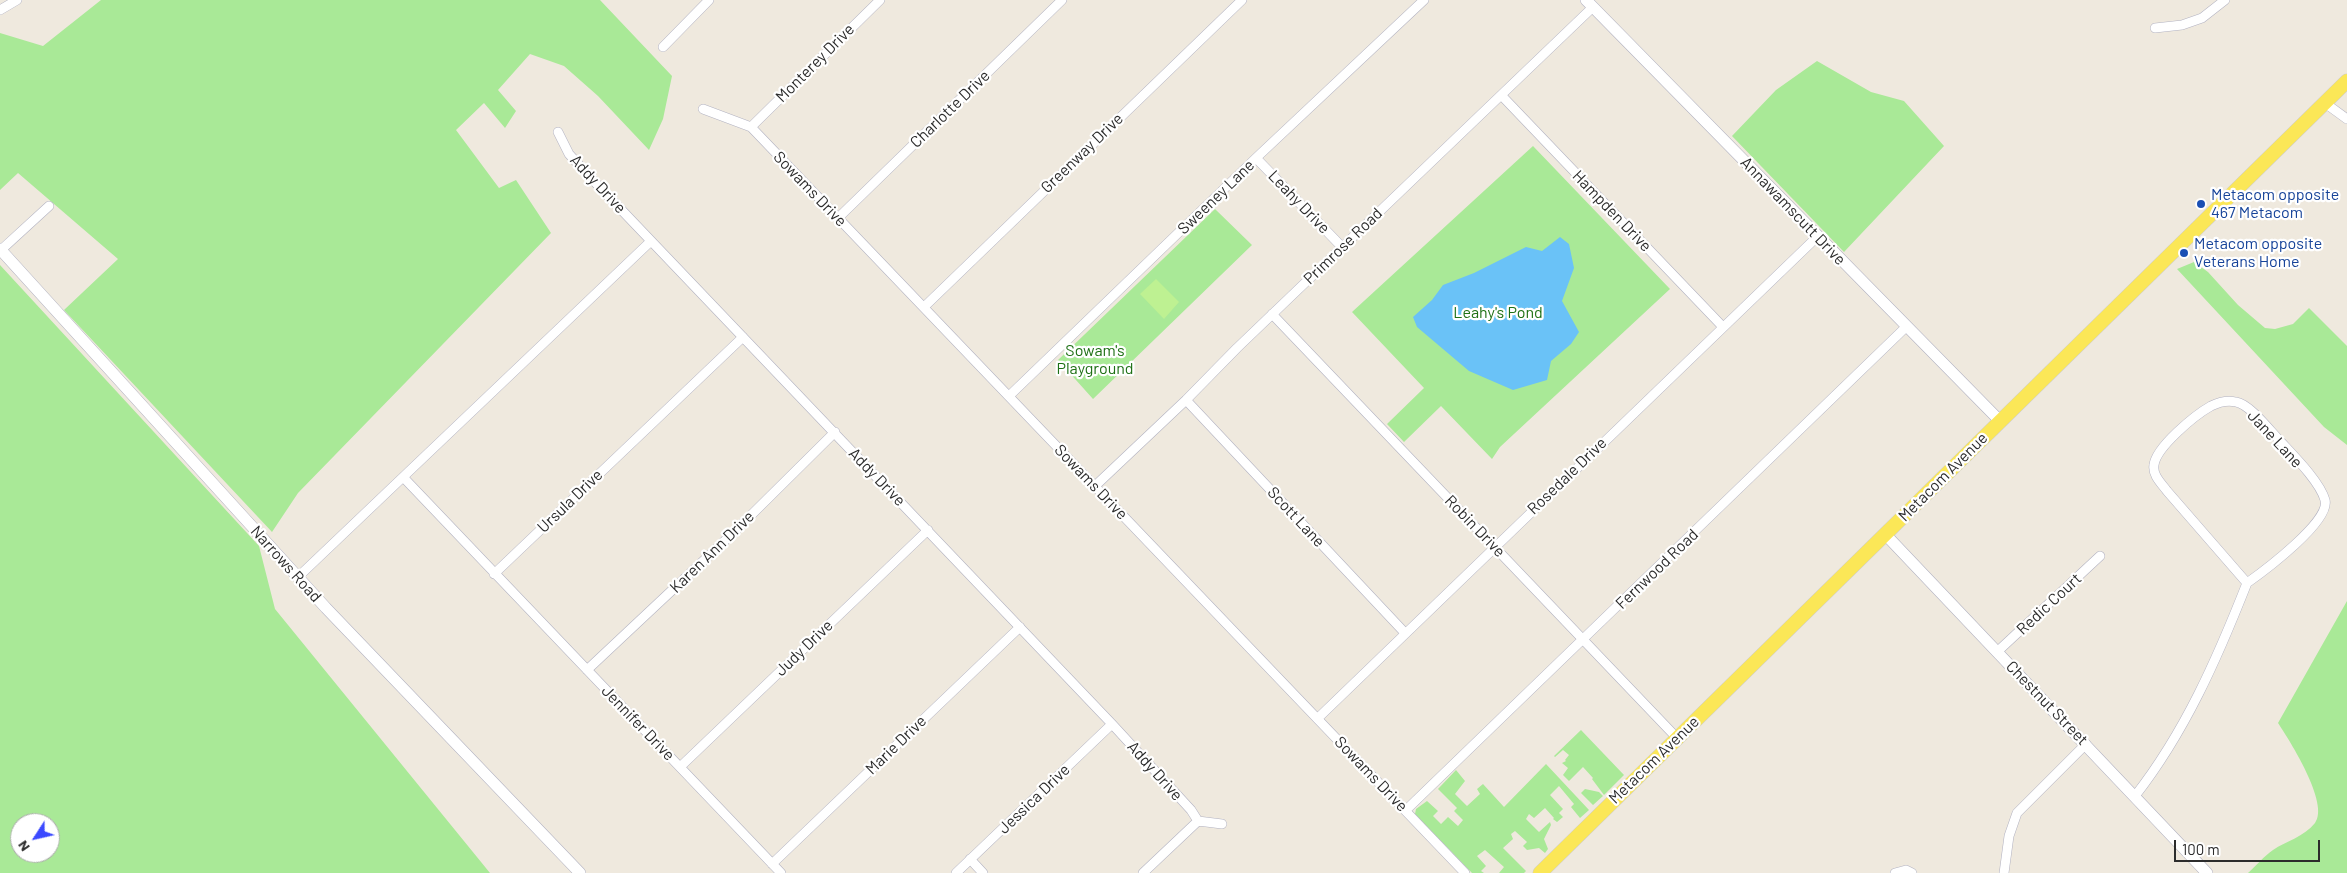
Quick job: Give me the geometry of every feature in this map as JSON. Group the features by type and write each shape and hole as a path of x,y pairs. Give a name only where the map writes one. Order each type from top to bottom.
{"main road":[{"name":"Metacom Avenue","path":"1540,873 2347,81"}],"street":[{"path":"0,10 17,0"},
{"path":"663,47 709,0"},
{"name":"Monterey Drive","path":"751,127 880,0"},
{"name":"Charlotte Drive","path":"838,218 1062,0"},
{"name":"Greenway Drive","path":"924,307 1242,0"},
{"name":"Sweeney Lane","path":"1009,396 1256,158 1424,0"},
{"path":"2156,28 2182,24 2202,18 2224,0"},
{"name":"Primrose Road","path":"1095,486 1186,400 1272,314 1502,96 1590,3"},
{"name":"Annawamscutt Drive","path":"1590,3 2000,421"},
{"name":"Hampden Drive","path":"1502,96 1723,327"},
{"path":"2324,103 2347,119"},
{"name":"Sowams Drive","path":"703,109 751,127 1465,873"},
{"name":"Addy Drive","path":"558,132 569,154 1112,724 1191,810 1198,821"},
{"name":"Leahy Drive","path":"1256,158 1342,247"},
{"path":"1,249 49,206"},
{"name":"Rosedale Drive","path":"1318,718 1818,236"},
{"path":"298,578 651,241"},
{"name":"Narrows Road","path":"1,249 298,578 482,773 580,873"},
{"name":"Robin Drive","path":"1272,314 1677,738"},
{"name":"Fernwood Road","path":"1406,810 1906,327"},
{"name":"Ursula Drive","path":"494,574 743,337"},
{"name":"Scott Lane","path":"1186,400 1406,633"},
{"name":"Jane Lane","path":"2223,402 2239,402 2247,408 2283,444 2318,485 2325,500 2325,508 2320,518 2309,530 2266,570 2247,583 2156,477 2153,468 2156,456 2172,438 2211,406 2223,402"},
{"name":"Karen Ann Drive","path":"587,670 732,534 835,432"},
{"path":"403,477 494,574"},
{"name":"Judy Drive","path":"680,767 928,530"},
{"name":"Chestnut Street","path":"1886,534 2208,873"},
{"name":"Redic Court","path":"1998,651 2100,556"},
{"name":"Jennifer Drive","path":"494,574 781,873"},
{"path":"2135,796 2168,752 2210,675 2247,583"},
{"name":"Marie Drive","path":"772,864 1020,627"},
{"name":"Jessica Drive","path":"956,873 1112,724"},
{"path":"2004,873 2009,836 2017,814 2086,744"},
{"path":"1143,873 1198,821 1222,824"},
{"path":"970,859 984,873"},
{"path":"1895,873 1906,870 1912,873"}],"green space":[{"path":"101,0 600,0 672,76 663,119 649,150 598,96 564,66 530,54 498,90 516,111 505,128 484,103 456,130 499,188 516,180 551,233 298,493 272,532 64,310 118,259 18,173 0,190 0,33 43,46"},
{"path":"1817,61 1871,92 1904,101 1944,146 1844,252 1732,136 1776,90"},
{"name":"Leahy's Pond","path":"1533,146 1670,289 1500,447 1492,459 1441,406 1404,442 1387,424 1424,388 1352,312"},
{"name":"Sowam's Playground","path":"1215,209 1252,245 1093,399 1058,360"},
{"path":"2194,262 2208,272 2238,305 2265,328 2275,329 2293,324 2309,308 2347,346 2347,445 2324,427 2177,269"},
{"path":"0,265 259,546 275,609 490,873 0,873"},
{"path":"1156,279 1179,302 1164,319 1140,294"},
{"path":"2347,601 2347,873 2248,873 2270,852 2311,828 2315,823 2318,814 2313,788 2299,758 2278,723"},
{"path":"1581,730 1624,775 1604,795 1583,767 1569,781 1563,775 1568,768 1562,763 1566,761 1569,755 1563,750 1554,756"},
{"path":"1546,764 1589,810 1580,818 1571,807 1574,804 1559,786 1550,795 1563,809 1559,813 1563,817 1557,822 1545,808 1534,818 1529,814 1526,819 1539,832 1550,822 1551,825 1544,839 1548,849 1545,853 1539,848 1527,850 1523,846 1527,842 1515,831 1511,834 1513,839 1503,848 1526,871 1524,873 1499,873 1504,867 1485,850 1477,856 1486,866 1481,871 1484,873 1472,873 1415,814 1416,809 1427,801 1438,811 1433,816 1441,824 1448,817 1458,826 1463,820 1454,811 1457,808 1438,789 1456,770 1465,781 1455,794 1467,806 1480,794 1477,789 1483,784 1504,807"},
{"path":"1585,789 1599,792 1603,796 1593,805 1581,793"}],"water":[{"path":"1560,237 1569,244 1574,268 1562,301 1579,332 1571,344 1551,361 1547,380 1513,390 1469,371 1417,327 1413,317 1432,300 1443,285 1474,273 1526,247 1542,251"}],"place":[{"name":"Metacom opposite 467 Metacom","path":"2201,204"},
{"name":"Metacom opposite Veterans Home","path":"2184,253"}]}
